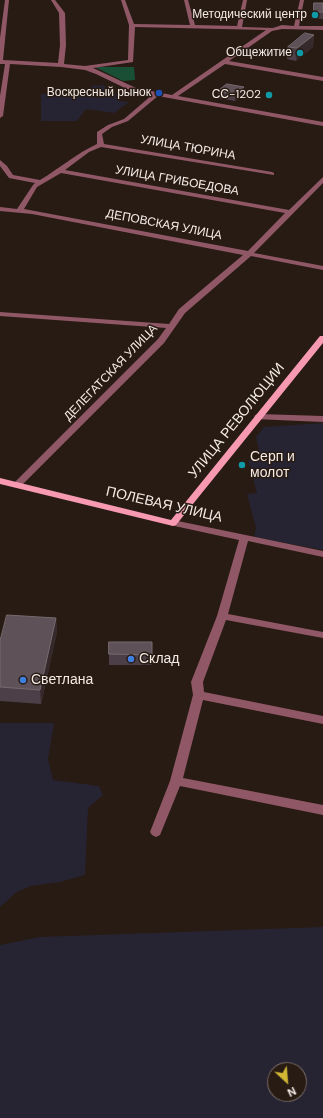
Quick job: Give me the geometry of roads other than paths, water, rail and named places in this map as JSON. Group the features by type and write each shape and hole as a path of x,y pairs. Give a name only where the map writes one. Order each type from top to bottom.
{"main road":[{"name":"УЛИЦА РЕВОЛЮЦИИ","path":"173,523 258,416 323,338"},
{"name":"ПОЛЕВАЯ УЛИЦА","path":"0,481 173,523"}],"street":[{"path":"53,0 62,13 64,45 62,65"},
{"path":"85,68 131,61 132,25 123,0"},
{"path":"186,0 193,27"},
{"path":"240,28 245,0"},
{"path":"296,27 302,0"},
{"path":"0,2 7,1 0,62 62,65 85,68 100,72 129,88 323,124"},
{"path":"132,25 272,29 296,27 323,28"},
{"path":"173,97 272,29"},
{"path":"0,116 8,62"},
{"path":"224,62 321,78"},
{"name":"УЛИЦА ТЮРИНА","path":"157,94 126,120 110,126 99,133 100,144 272,174"},
{"path":"20,210 30,193 41,182 100,144"},
{"path":"0,162 5,166 11,176 41,182"},
{"name":"УЛИЦА ГРИБОЕДОВА","path":"60,171 289,212"},
{"name":"ДЕЛЕГАТСКАЯ УЛИЦА","path":"17,484 161,341 182,311 250,253 323,179"},
{"name":"ДЕПОВСКАЯ УЛИЦА","path":"0,209 20,210 323,268"},
{"path":"0,314 171,326"},
{"path":"258,416 323,419"},
{"name":"ПОЛЕВАЯ УЛИЦА","path":"173,523 323,554"},
{"path":"156,832 176,781 199,695 197,682 222,616 244,538"},
{"path":"222,616 323,635"},
{"path":"199,695 323,720"},
{"path":"176,781 323,810"}],"place":[{"name":"Методический центр","path":"315,15"},
{"name":"Общежитие","path":"300,53"},
{"name":"Воскресный рынок","path":"159,93"},
{"name":"СС-1202","path":"269,95"},
{"name":"Серп и молот","path":"242,465"},
{"name":"Склад","path":"131,659"},
{"name":"Светлана","path":"23,680"}]}
